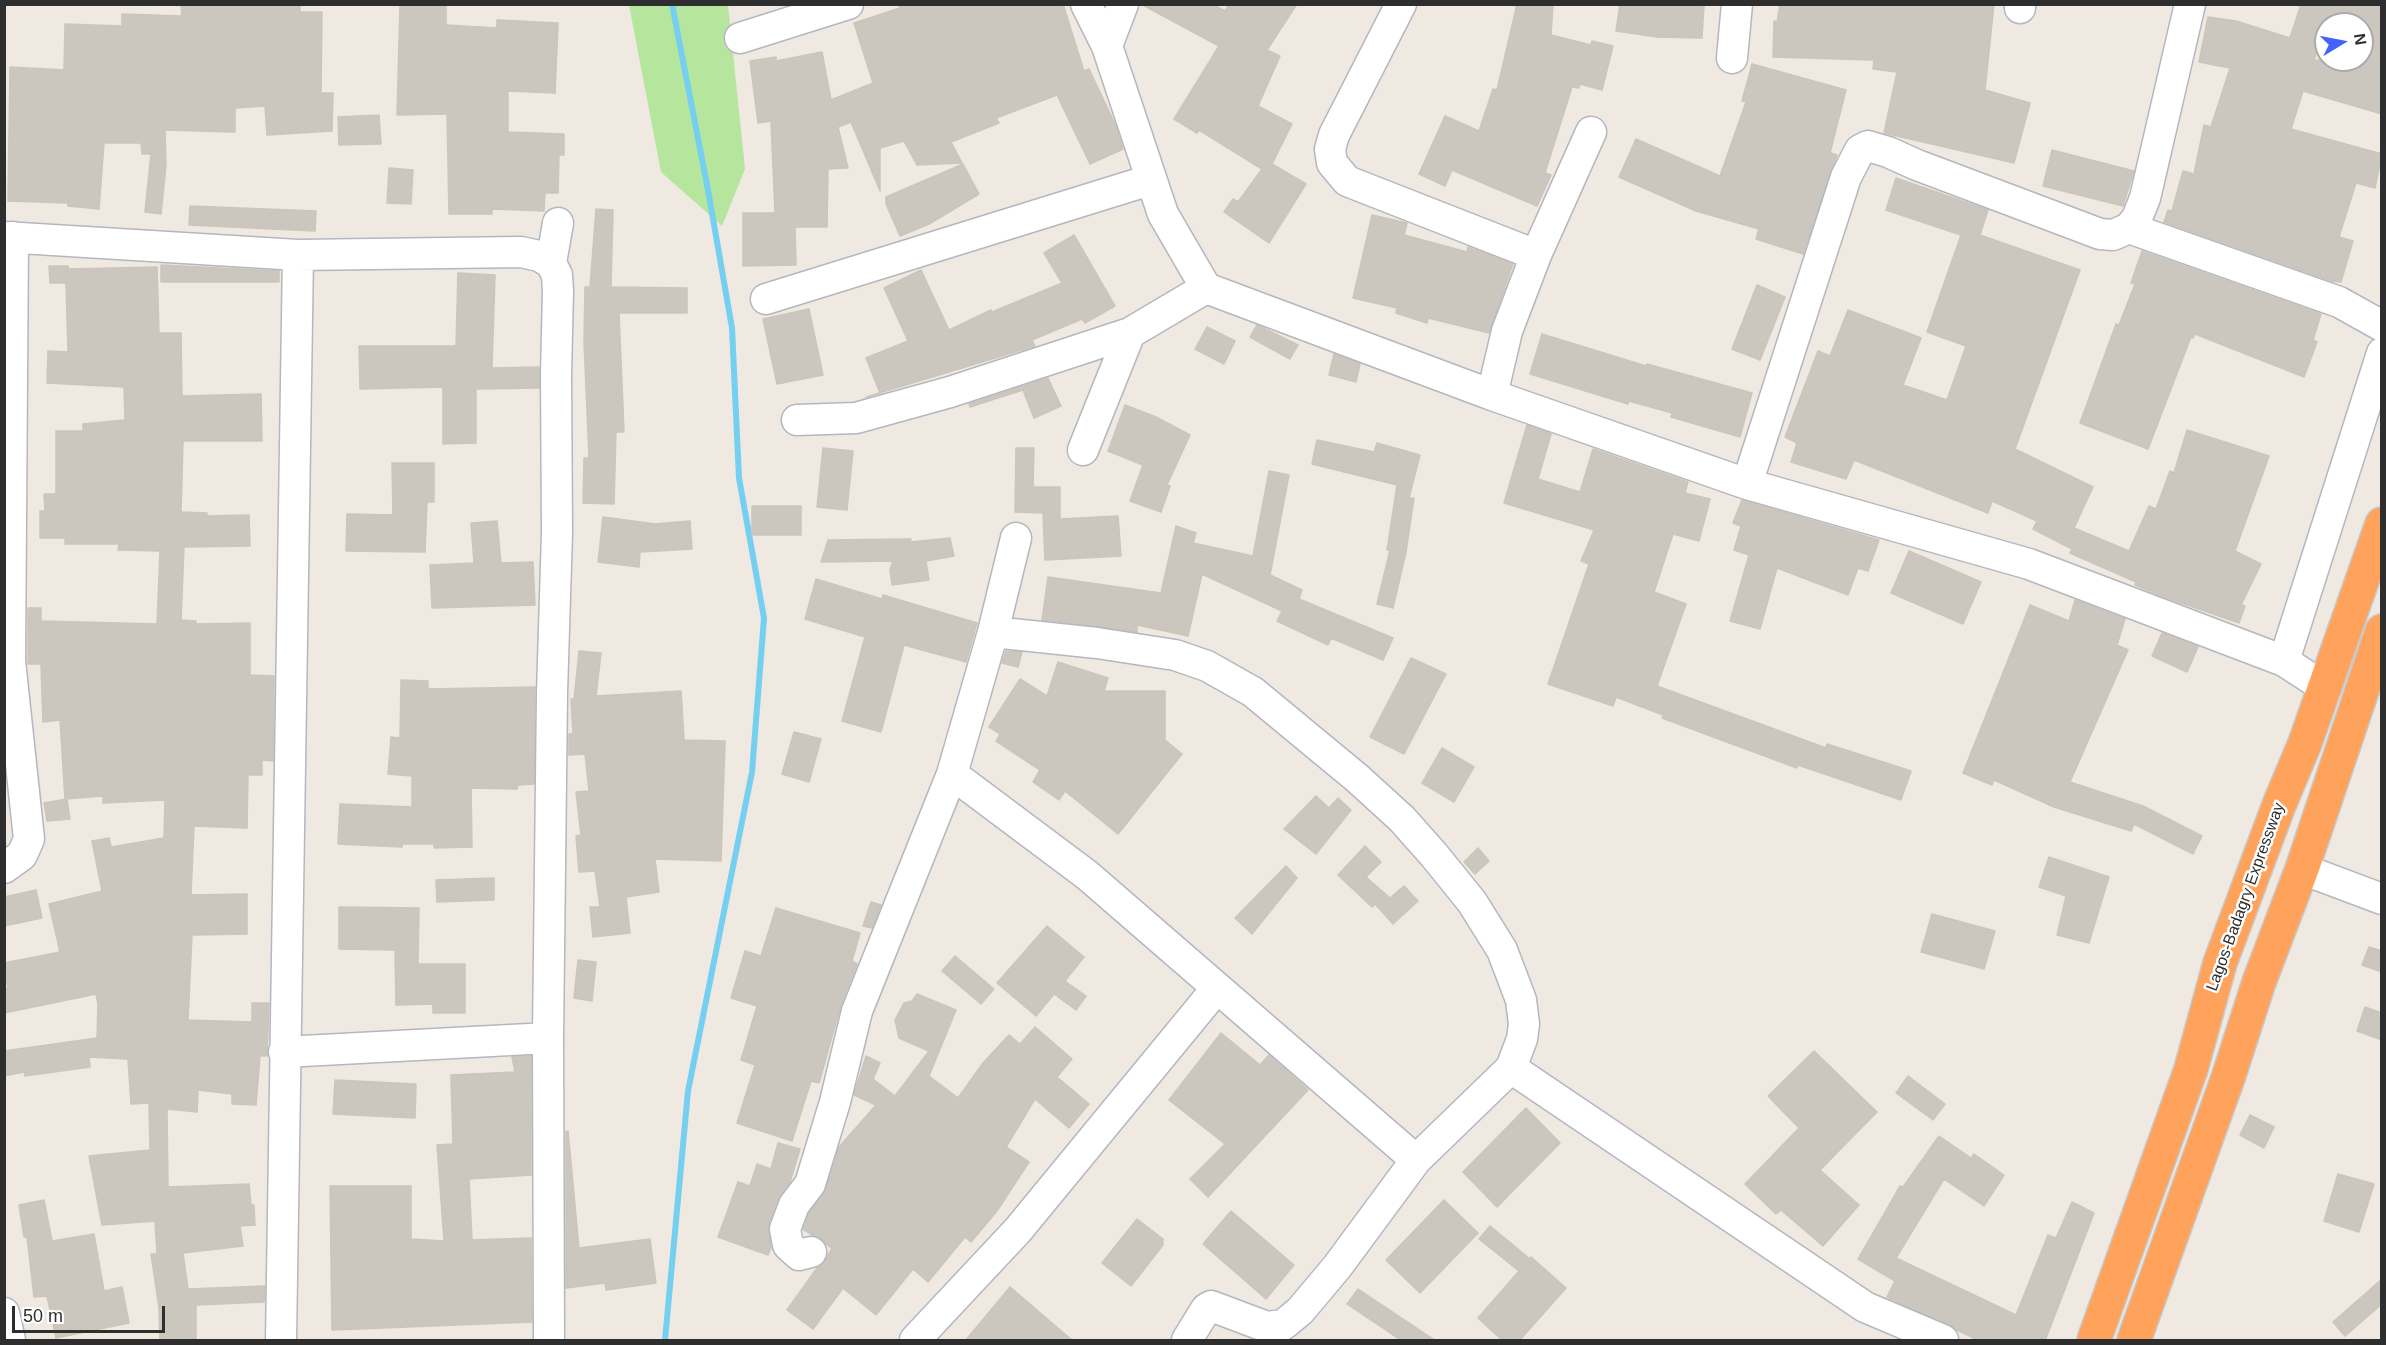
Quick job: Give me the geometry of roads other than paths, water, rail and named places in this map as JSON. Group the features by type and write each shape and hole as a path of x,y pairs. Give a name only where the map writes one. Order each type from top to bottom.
{"highway":[{"name":"Lagos-Badagry Expressway","path":"2094,1341 2191,1069 2220,963 2278,805 2305,743 2382,524"},
{"path":"2134,1341 2229,1075 2259,982 2302,869 2382,631"},
{"path":"2220,963 2259,982"}],"street":[{"path":"740,38 848,4"},
{"path":"1086,4 1107,46 1163,214 1206,288 1491,395 1747,484 2029,564 2284,661 2324,687"},
{"path":"1107,46 1124,4"},
{"path":"1401,4 1334,135 1330,149 1332,163 1347,181 1536,255"},
{"path":"1732,58 1737,4"},
{"path":"1747,484 1846,177 1860,150 1868,146 1888,152 2100,234 2113,235 2130,228 2145,198 2190,4"},
{"path":"1491,395 1507,331 1536,255 1591,132"},
{"path":"766,299 1150,180"},
{"path":"551,263 558,223"},
{"path":"2130,228 2339,302 2382,326"},
{"path":"4,868 22,855 29,839 10,661 9,237 298,255 520,252 539,255 551,263 557,275 558,291 557,533 552,693 548,1038 549,1341"},
{"path":"281,1341 298,255"},
{"path":"797,420 856,418 950,392 1130,333 1206,288"},
{"path":"1083,450 1130,333"},
{"path":"2284,661 2380,360"},
{"path":"810,1252 799,1255 788,1245 785,1229 794,1204 810,1184 835,1102 857,1011 952,774 993,632 1016,538"},
{"path":"993,632 1097,643 1191,659 1253,692 1357,778 1402,819 1434,855 1472,902 1502,950 1521,1000 1524,1024 1518,1054 1510,1068 1416,1160 1337,1267 1300,1311 1283,1325 1267,1326 1211,1306 1206,1309 1187,1341"},
{"path":"952,774 1087,875 1416,1160"},
{"path":"2302,869 2382,899"},
{"path":"915,1341 1018,1230 1217,988"},
{"path":"284,1052 548,1038"},
{"path":"1510,1068 1865,1307 1943,1341"},
{"path":"4,1313 10,1341"}],"waterway":[{"path":"665,1340 688,1091 752,772 764,618 739,478 732,328 672,4"}]}
